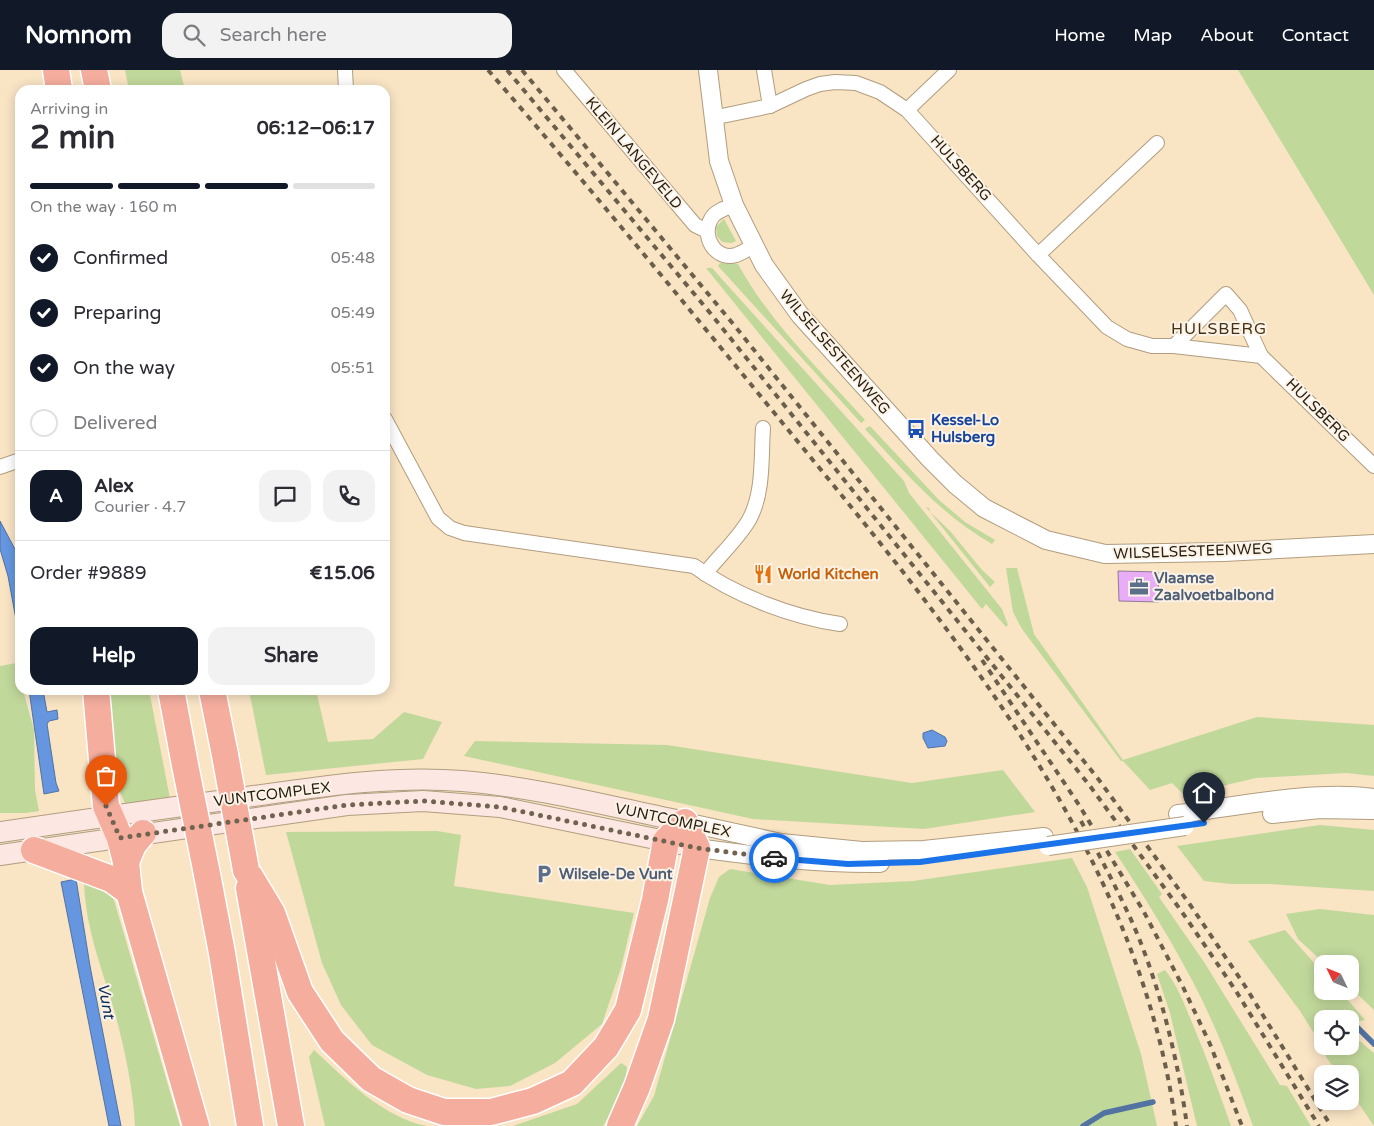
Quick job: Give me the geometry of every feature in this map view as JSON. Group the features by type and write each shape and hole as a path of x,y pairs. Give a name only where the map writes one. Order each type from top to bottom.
{"highway":[{"path":"46,85 47,70"},
{"path":"56,70 59,85"},
{"path":"94,70 97,85"},
{"path":"96,695 106,806 125,837 129,892 196,1126"},
{"path":"172,695 222,953 250,1126"},
{"path":"213,695 246,870 290,1126"},
{"path":"246,870 272,913 300,992 332,1041 371,1079 408,1100 444,1112 491,1112 533,1101 572,1083 606,1047 628,1010 655,900 666,842 685,822 697,848 661,1019 637,1087 620,1126"},
{"path":"34,850 111,879 129,892"}],"main road":[{"name":"VUNTCOMPLEX","path":"0,832 125,837 180,806 369,782 441,780 477,782 528,790 685,822"},
{"name":"VUNTCOMPLEX","path":"0,855 347,805 423,801 500,807 697,848"},
{"name":"VUNTCOMPLEX","path":"125,837 180,806"}],"street":[{"path":"345,70 346,85"},
{"name":"KLEIN LANGEVELD","path":"564,70 695,225 707,231"},
{"name":"WILSELSESTEENWEG","path":"708,70 712,118 719,161 734,205 753,246 781,292 930,459 955,484 984,508 1046,540 1106,554 1224,552 1374,544"},
{"path":"764,70 770,106"},
{"path":"907,110 936,76 949,70"},
{"name":"HULSBERG","path":"712,118 770,106 820,84 835,82 856,83 880,92 907,110 1038,255 1107,326 1127,339 1152,346 1174,346 1261,356"},
{"path":"1038,255 1157,143"},
{"path":"734,205 718,211 711,219 707,231 709,242 713,248 727,255 736,255 753,246"},
{"name":"HULSBERG","path":"1174,346 1226,294 1240,310 1261,356 1374,466"},
{"path":"390,428 438,518 450,528 464,533 694,566 705,574 790,613 840,624"},
{"path":"705,574 740,532 754,508 759,487 763,428"},
{"path":"0,467 15,462"},
{"name":"VUNTCOMPLEX","path":"697,848 789,860 848,864 920,862 1305,798 1334,796 1374,798"},
{"name":"VUNTCOMPLEX","path":"1181,820 1320,809 1374,810"},
{"name":"VUNTCOMPLEX","path":"685,822 781,843 862,851 924,850 1046,841"}],"green space":[{"path":"125,70 180,70 184,85 128,85"},
{"path":"1238,70 1374,70 1374,295"},
{"path":"724,219 736,241 731,243 722,242 717,236 716,227"},
{"path":"720,263 738,264 751,286 780,326 865,420 861,423 718,266"},
{"path":"706,268 712,268 904,481 909,493 1002,609 1008,625 1006,627 986,604 982,609"},
{"path":"870,426 939,500 965,522 995,540 992,544 956,520 924,492 865,429"},
{"path":"930,512 950,531 982,570 995,582 990,587"},
{"path":"1006,568 1017,568 1034,634 1123,760 1257,717 1374,725 1374,776 1346,773 1256,778 1184,795 1172,783 1150,790 1121,761 1022,629 1013,612"},
{"path":"15,663 15,695 24,695 34,730 35,790 39,811 0,813 0,666"},
{"path":"107,695 150,695 171,804 128,809 122,797 114,767"},
{"path":"250,695 317,695 328,742 373,739 404,712 442,722 423,759 266,775"},
{"path":"475,741 667,745 912,783 1003,770 1035,812 924,829 753,819 464,756"},
{"path":"1320,825 1374,830 1374,891 1204,881 1177,846"},
{"path":"437,831 461,835 454,886 634,913 621,968 602,1024 555,1063 510,1086 476,1089 427,1075 372,1045 341,1005 322,963 286,832"},
{"path":"1130,849 1162,894 1159,897 1204,962 1280,1085 1287,1086 1311,1126 1253,1126 1226,1053 1193,982 1156,916 1115,852"},
{"path":"1072,858 1087,887 1141,1054 1157,1126 637,1126 654,1096 710,898 719,877 730,869 830,885 913,881"},
{"path":"84,883 100,887 112,893 180,1126 135,1126 125,1055 115,1013 91,933 85,901"},
{"path":"1320,909 1374,915 1374,1010 1359,996 1359,955 1315,955 1298,939 1286,914"},
{"path":"1285,930 1314,963 1314,1000 1348,1000 1356,1010 1314,1010 1314,1033 1300,1011 1248,941"},
{"path":"1165,970 1184,1003 1231,1126 1197,1126 1170,1013 1157,974"},
{"path":"1359,1013 1365,1020 1359,1020"},
{"path":"1359,1040 1374,1053 1374,1126 1359,1104 1359,1065 1332,1065 1325,1055 1359,1055"},
{"path":"314,1050 366,1096 396,1115 411,1122 427,1126 325,1126 309,1057"},
{"path":"621,1063 627,1067 622,1090 603,1126 513,1126 577,1104"}],"water":[{"path":"0,521 15,549 15,614 8,576 0,549"},
{"path":"30,695 44,695 47,712 57,710 58,719 49,721 47,724 56,783 59,791 44,794"},
{"path":"932,730 945,737 947,741 945,746 928,748 923,738 923,733"},
{"path":"76,879 90,966 121,1126 109,1126 61,882"}],"building":[{"name":"Vlaamse Zaalvoetbalbond","path":"1118,571 1158,572 1159,602 1119,601"}],"waterway":[{"path":"1359,1029 1374,1044"},
{"path":"1083,1126 1104,1113 1153,1102"}],"railway":[{"path":"488,70 561,155 841,494 968,659 1026,745 1078,834 1122,927 1155,1024 1176,1126"},
{"path":"507,70 711,314 1090,786 1182,912 1236,991 1319,1126"},
{"path":"522,70 734,325 1099,780 1191,906 1245,986 1331,1126"},
{"path":"982,660 1079,805 1144,912 1210,1044 1242,1126"},
{"path":"1081,821 1128,913 1148,963 1172,1045 1187,1126"}],"way so far":[{"path":"106,806 120,838 143,833 347,805 423,801 500,807 697,848 774,858"}],"place":[{"name":"Kessel-Lo Hulsberg","path":"916,429"},
{"name":"World Kitchen","path":"763,574"},
{"name":"Vlaamse Zaalvoetbalbond","path":"1139,587"},
{"name":"Wilsele-De Vunt","path":"544,874"}],"district":[{"name":"HULSBERG","path":"1219,329"}],"route":[{"path":"774,858 848,864 920,862 1048,846 1204,823"}],"water label":[{"name":"Vunt","path":"106,1001"}]}
